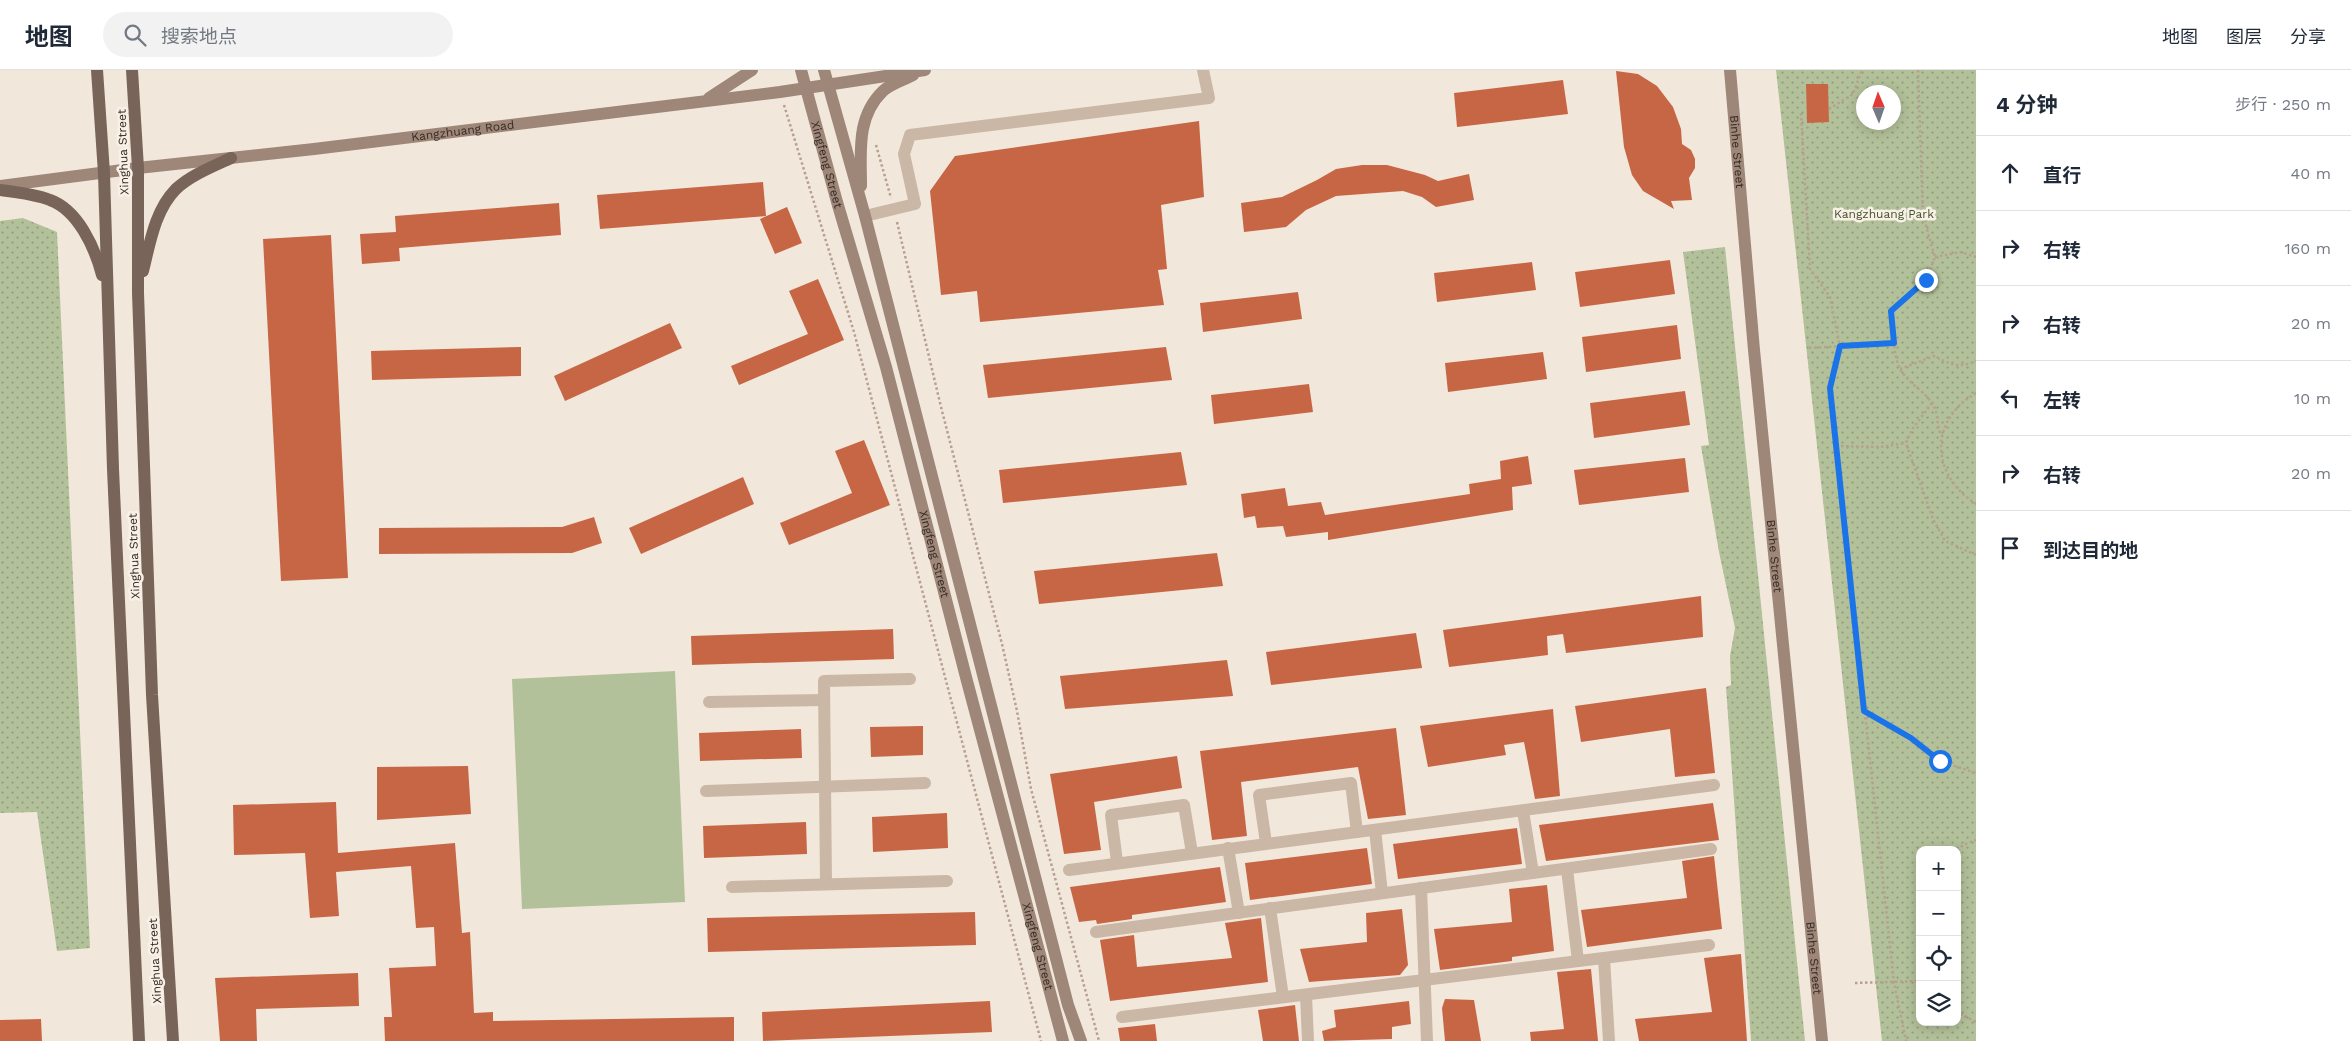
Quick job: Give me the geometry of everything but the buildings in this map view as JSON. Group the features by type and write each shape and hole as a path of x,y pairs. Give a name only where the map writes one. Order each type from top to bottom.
{"main road":[{"name":"Xinghua Street","path":"97,70 104,173 113,479 139,1041"},
{"name":"Xinghua Street","path":"132,70 138,168 138,293 152,695 174,1041"},
{"path":"702,102 752,70"},
{"name":"Xingfeng Street","path":"801,70 837,202 886,367 1063,1041"},
{"name":"Xingfeng Street","path":"824,70 864,209 1068,1004 1081,1041"},
{"name":"Kangzhuang Road","path":"0,186 702,102 924,70"},
{"path":"864,209 860,137 870,107 883,90 924,70"},
{"name":"Binhe Street","path":"1730,70 1756,369 1822,1041"},
{"path":"138,293 151,236 162,208 177,188 205,170 231,158"},
{"path":"0,190 52,200 78,220 98,260 108,299"}],"street":[{"path":"864,209 894,210 915,204 904,154 910,135 1209,98 1203,70"},
{"path":"826,884 824,681 910,679"},
{"path":"709,702 824,700"},
{"path":"706,791 925,783"},
{"path":"1266,843 1259,795 1342,784 1351,783 1357,832"},
{"path":"1069,870 1118,862 1714,786"},
{"path":"1118,862 1111,815 1184,804 1192,853"},
{"path":"1524,811 1533,873"},
{"path":"1375,830 1382,893"},
{"path":"1228,848 1239,913"},
{"path":"1096,932 1711,849"},
{"path":"1567,868 1578,961"},
{"path":"732,887 947,881"},
{"path":"1421,888 1427,1041"},
{"path":"1270,908 1283,998"},
{"path":"1122,1017 1709,945"},
{"path":"1604,958 1609,1041"},
{"path":"1306,995 1308,1041"}],"path":[{"path":"1829,109 1853,94 1862,70"},
{"path":"1918,70 1922,216 1935,257 1926,280 1891,311 1894,343 1900,369 1932,403 1937,413 1938,429 1942,436"},
{"path":"780,92 854,332 1041,1041"},
{"path":"1801,113 1810,269 1830,298 1840,346 1830,388 1894,983 1906,1041"},
{"path":"894,210 941,407 1004,653 1031,789 1099,1041"},
{"path":"1935,257 1961,252 1976,256"},
{"path":"1809,348 1894,343"},
{"path":"1900,369 1934,356 1951,364 1965,366 1976,361"},
{"path":"1976,393 1964,400 1950,416 1942,436 1942,457 1948,478 1961,494 1976,504"},
{"path":"1932,403 1913,428 1906,443 1933,519 1945,541 1976,555"},
{"path":"1836,446 1880,447 1906,443"},
{"path":"1864,711 1911,738 1940,761 1976,773"},
{"path":"1961,847 1976,840"},
{"path":"1855,983 1894,983 1916,980"},
{"path":"1961,1014 1976,1022"}],"green space":[{"name":"Kangzhuang Park","path":"1776,70 1976,70 1976,1041 1882,1041"},
{"path":"23,218 57,232 90,948 57,951 37,812 0,813 0,221"},
{"path":"1725,247 1805,1041 1751,1041 1726,687 1731,685 1730,656 1735,628 1719,552 1701,446 1709,445 1683,252"},
{"path":"675,671 685,902 522,909 512,679"}],"route":[{"path":"1926,280 1891,311 1894,343 1840,346 1830,388 1864,711 1911,738 1940,761"}]}
